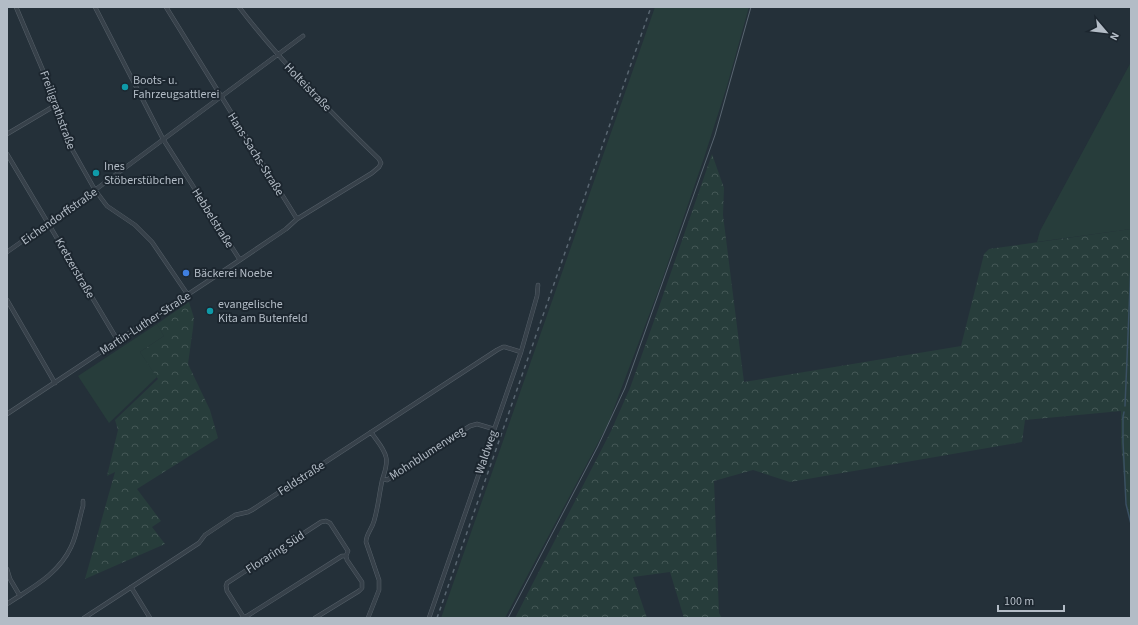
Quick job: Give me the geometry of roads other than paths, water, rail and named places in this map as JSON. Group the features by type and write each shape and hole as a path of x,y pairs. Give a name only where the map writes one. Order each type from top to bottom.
{"street":[{"name":"Freiligrathstraße","path":"16,7 34,48 70,146 95,190 107,206 135,225 152,242 188,295"},
{"name":"Hebbelstraße","path":"95,7 163,139 240,260"},
{"name":"Hans-Sachs-Straße","path":"166,7 297,220"},
{"name":"Holteistraße","path":"238,7 277,55 379,159 381,163"},
{"name":"Eichendorffstraße","path":"7,252 95,190 303,36"},
{"path":"7,134 56,105"},
{"name":"Kretzerstraße","path":"7,154 118,341"},
{"name":"Martin-Luther-Straße","path":"7,414 188,295 297,220 372,173 381,163"},
{"name":"Waldweg","path":"429,618 521,352 537,296 538,285"},
{"path":"7,300 55,383"},
{"name":"Feldstraße","path":"84,618 199,543 205,535 235,515 252,510 502,347 508,347 521,352"},
{"name":"Mohnblumenweg","path":"383,479 387,480 470,426 477,424 494,429"},
{"path":"368,618 379,590 379,580 366,537 373,525 378,508 386,465 386,455 371,432"},
{"path":"7,604 48,577 64,560 73,543 83,501"},
{"name":"Floraring Süd","path":"244,618 227,591 227,583 321,522 326,521 330,523 348,551 346,556"},
{"path":"244,618 342,556 346,556 347,560 362,582 362,588 316,618"},
{"path":"7,569 10,579 20,596"},
{"path":"131,587 150,618"}],"waterway":[{"path":"1125,406 1131,264"},
{"path":"1124,412 1123,442 1126,504 1131,524"}],"tram line":[{"path":"508,618 598,446 625,388 715,135 751,7"}],"railway":[{"path":"437,618 651,7"}],"place":[{"name":"Boots- u. Fahrzeugsattlerei","path":"125,87"},
{"name":"Ines Stöberstübchen","path":"96,173"},
{"name":"Bäckerei Noebe","path":"186,273"},
{"name":"evangelische Kita am Butenfeld","path":"210,311"}]}
